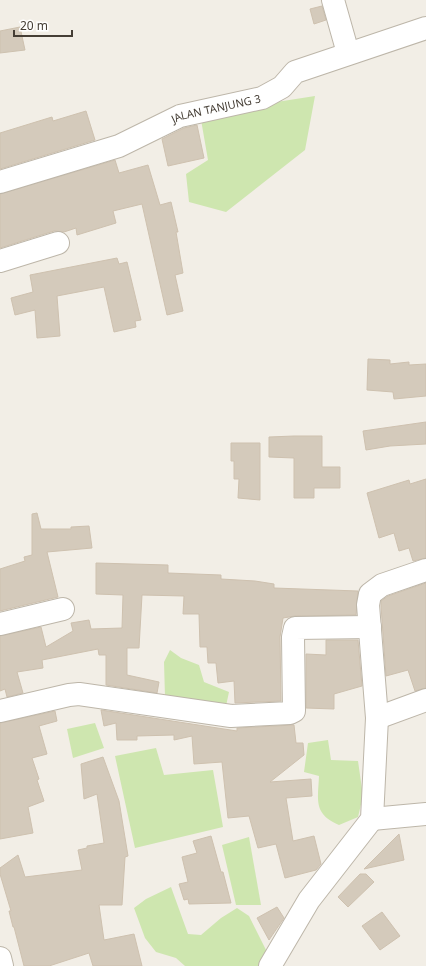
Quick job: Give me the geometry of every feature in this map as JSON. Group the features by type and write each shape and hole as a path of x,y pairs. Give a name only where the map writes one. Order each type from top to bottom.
{"street":[{"path":"333,0 348,53"},
{"name":"JALAN TANJUNG 3","path":"0,182 119,146 180,116 262,98 282,87 295,72 426,28"},
{"path":"0,261 58,243"},
{"path":"270,966 309,900 372,819 377,718 368,605 370,594 382,585 426,570"},
{"path":"0,624 63,609"},
{"path":"0,711 79,694 231,716 290,713 294,711 293,637 295,628 370,627"},
{"path":"377,718 426,700"},
{"path":"372,819 426,814"},
{"path":"0,958 2,966"}],"green space":[{"path":"315,96 305,150 226,212 189,202 186,174 208,160 200,114"},
{"path":"170,650 181,658 199,665 204,682 229,692 226,706 165,697 164,662"},
{"path":"95,723 104,748 73,758 67,729"},
{"path":"328,740 331,760 358,761 363,796 358,817 339,825 331,821 321,811 318,799 319,776 304,772 308,743"},
{"path":"156,748 164,775 213,770 223,827 135,848 115,756"},
{"path":"249,837 261,905 236,905 222,845"},
{"path":"171,887 188,934 201,935 221,918 237,908 249,916 267,952 258,966 185,966 176,958 156,952 145,938 134,908 146,899"}],"building":[{"path":"322,6 326,20 314,24 310,9"},
{"path":"20,27 25,50 0,53 0,31"},
{"path":"86,111 95,140 0,169 0,133 52,117 53,121"},
{"path":"197,125 204,158 168,166 162,139 184,128"},
{"path":"115,160 119,173 148,165 160,205 171,202 178,232 176,232 183,273 175,275 183,311 167,315 142,204 113,211 116,223 77,235 76,228 64,232 54,231 0,248 0,194"},
{"path":"117,258 119,264 127,262 141,320 135,321 136,327 114,332 104,287 57,296 60,336 37,338 35,310 15,315 11,298 33,292 30,275"},
{"path":"368,359 390,360 390,364 409,362 409,365 426,364 426,396 394,399 393,392 367,390"},
{"path":"426,422 426,444 390,446 366,450 363,431"},
{"path":"322,436 322,467 340,467 340,488 314,488 314,498 294,498 294,458 269,457 269,437"},
{"path":"231,443 260,443 260,500 238,498 239,479 234,479 234,461 231,461"},
{"path":"426,479 426,558 413,561 409,548 399,551 394,533 379,538 367,493 409,480 410,484"},
{"path":"37,513 41,529 71,529 71,527 89,526 92,548 47,552 58,597 0,611 0,569 25,561 24,557 32,555 32,514"},
{"path":"96,563 168,565 168,573 221,575 221,579 255,581 274,584 274,588 358,591 356,615 295,616 283,618 280,637 281,701 235,703 234,681 218,683 216,663 208,663 207,647 200,647 199,614 183,614 184,596 142,595 139,648 127,648 127,675 159,682 157,693 106,685 106,655 99,655 98,649 42,660 43,668 17,672 23,693 7,697 5,689 0,691 0,636 41,627 46,647 73,631 71,623 89,620 91,629 122,628 123,595 96,594"},
{"path":"426,583 426,688 415,691 408,670 386,676 381,601 388,596"},
{"path":"326,640 358,640 362,686 334,694 334,709 306,708 306,654 326,655"},
{"path":"101,710 237,731 237,728 294,725 296,743 303,743 304,755 270,782 311,779 312,796 286,798 293,841 314,836 321,864 316,870 285,878 276,844 258,848 249,816 228,818 222,762 194,764 192,736 174,740 174,735 137,736 137,740 117,740 116,723 104,726"},
{"path":"55,711 57,721 39,726 47,754 32,758 44,801 28,807 33,833 0,839 0,723"},
{"path":"103,757 119,801 128,856 125,857 122,905 99,905 104,940 134,934 142,966 93,966 89,953 49,966 24,966 9,911 11,911 0,874 0,868 18,855 25,877 82,870 78,850 87,848 87,846 104,843 97,794 84,799 81,764"},
{"path":"399,834 404,860 364,869"},
{"path":"211,836 221,872 223,872 231,903 189,904 188,899 184,900 179,884 188,882 182,857 197,853 193,841"},
{"path":"360,874 366,874 374,882 348,907 338,897"},
{"path":"277,907 284,918 269,940 257,918"},
{"path":"382,912 400,936 380,950 362,926"}]}
